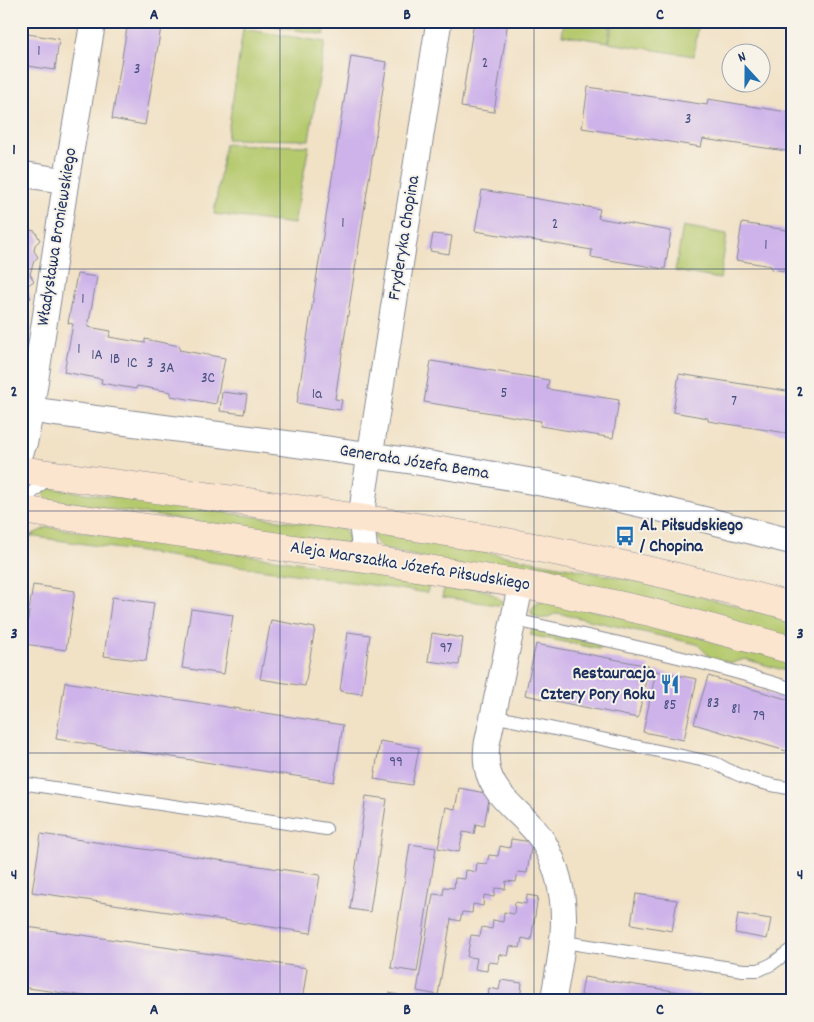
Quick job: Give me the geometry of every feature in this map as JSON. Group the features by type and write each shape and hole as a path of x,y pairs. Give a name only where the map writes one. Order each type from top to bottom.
{"street":[{"name":"Władysława Broniewskiego","path":"21,452 31,410 93,21"},
{"name":"Fryderyka Chopina","path":"366,559 361,519 439,21"},
{"path":"21,174 66,181"},
{"name":"Generała Józefa Bema","path":"31,410 370,456 569,489 670,510 793,542"},
{"path":"21,470 361,519 503,542 630,566 793,607"},
{"name":"Aleja Marszałka Józefa Piłsudskiego","path":"21,510 366,559 521,584 650,612 793,650"},
{"path":"521,584 487,744 487,768 498,790 538,833 549,853 559,881 562,895 564,942 553,1001"}],"lane":[{"path":"21,503 52,474"},
{"path":"514,620 621,642 706,663 793,689"},
{"path":"493,716 715,763 743,778 793,789"},
{"path":"21,783 326,829"},
{"path":"564,942 743,970 759,970 772,964 793,948"}],"green space":[{"path":"248,21 326,21 324,35"},
{"path":"564,21 611,21 608,42 562,35"},
{"path":"613,21 699,21 694,56 609,43"},
{"path":"243,29 325,42 309,140 227,139"},
{"path":"225,144 309,146 294,224 214,214"},
{"path":"683,226 727,234 720,279 675,271"},
{"path":"42,487 344,529 350,544 47,500"},
{"path":"48,527 430,581 427,593 29,536"},
{"path":"374,534 433,542 642,582 793,620 793,638 383,549 375,541"},
{"path":"445,584 486,591 499,599 504,606 442,597"},
{"path":"542,601 616,615 793,661 793,673 745,659 732,663 710,657 697,644 557,613 544,618 535,617 532,615 531,610"},
{"path":"532,629 602,644 602,648 599,649 530,635"}],"building":[{"path":"128,21 162,21 145,125 112,119"},
{"path":"474,21 508,21 494,112 461,107"},
{"path":"21,33 59,39 55,70 21,65"},
{"path":"351,56 387,62 335,399 342,400 340,410 297,403"},
{"path":"588,87 707,105 708,99 793,113 793,152 703,139 701,147 582,128"},
{"path":"482,190 600,209 598,218 671,231 665,269 591,257 592,250 475,231"},
{"path":"742,223 793,231 793,272 771,269 771,266 736,260"},
{"path":"21,226 24,229 35,231 40,240 35,245 34,251 38,257 34,261 30,274 34,281 28,285 28,292 31,298 21,305"},
{"path":"433,234 452,236 449,254 430,251"},
{"path":"77,274 97,277 88,327 111,331 109,337 145,343 145,339 180,346 179,350 225,358 216,404 171,396 171,392 155,389 137,386 136,389 101,383 102,379 64,372 73,324 68,323"},
{"path":"431,361 549,380 547,389 619,400 613,438 540,426 541,421 424,402"},
{"path":"679,374 793,392 793,434 708,421 708,418 673,412"},
{"path":"222,392 247,395 244,414 220,411"},
{"path":"33,585 75,591 66,650 24,644"},
{"path":"112,597 154,603 146,661 104,656"},
{"path":"191,609 233,615 224,674 182,668"},
{"path":"271,620 315,628 305,686 260,679"},
{"path":"348,632 370,635 362,694 340,691"},
{"path":"432,633 463,638 459,665 428,661"},
{"path":"536,644 649,666 638,718 525,695"},
{"path":"656,671 697,679 684,740 643,732"},
{"path":"708,676 793,701 793,753 694,724"},
{"path":"65,682 343,725 334,782 56,739"},
{"path":"380,741 419,748 412,785 374,779"},
{"path":"459,788 490,794 484,826 476,824 474,834 463,832 459,852 438,848 446,807 455,809"},
{"path":"366,796 387,799 370,912 350,909"},
{"path":"41,834 320,875 311,933 32,892"},
{"path":"511,839 532,842 527,873 518,872 516,882 506,881 505,889 495,888 494,897 484,895 483,906 473,904 472,913 462,912 460,921 451,919 438,995 417,991 433,894 443,895 444,887 454,888 455,878 465,879 466,870 476,872 477,863 487,864 489,855 498,856 500,846 510,848"},
{"path":"410,844 436,848 417,972 391,968"},
{"path":"636,894 677,900 672,931 631,924"},
{"path":"527,895 538,897 531,940 522,938 520,948 510,946 508,956 499,954 498,963 488,962 487,971 475,969 477,958 467,957 471,935 480,936 482,927 492,929 493,920 503,922 504,912 514,914 515,902 526,904"},
{"path":"738,914 771,919 767,939 735,933"},
{"path":"27,927 307,968 302,1001 119,1001 21,987 21,965"},
{"path":"584,977 745,1001 587,1001 588,997 581,995"},
{"path":"501,980 522,983 520,1001 478,1001 479,996 488,998 489,988 499,990"},
{"path":"389,993 399,995 398,1001 388,1001"}],"place":[{"name":"Al. Piłsudskiego / Chopina","path":"625,536"},
{"name":"Restauracja Cztery Pory Roku","path":"670,684"}]}
